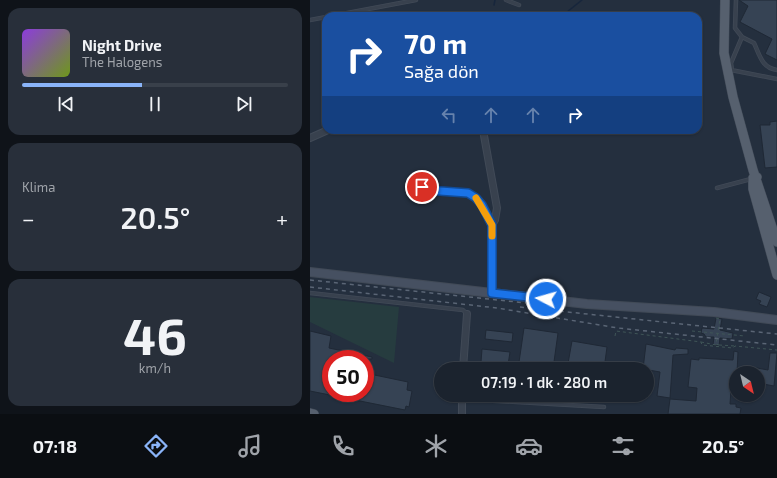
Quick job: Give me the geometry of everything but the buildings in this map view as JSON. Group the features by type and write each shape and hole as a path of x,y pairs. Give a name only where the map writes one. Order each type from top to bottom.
{"main road":[{"path":"725,0 724,53 730,71 740,124 777,258"},
{"path":"754,175 762,184 777,226"},
{"path":"754,175 752,189 777,275"},
{"path":"766,218 777,242"},
{"path":"310,272 587,304 714,312 777,320"},
{"path":"310,413 314,414"}],"street":[{"path":"310,138 322,133"},
{"path":"484,134 497,208 495,220 492,225 492,293"},
{"path":"464,362 467,314"},
{"path":"462,402 462,414"}],"lane":[{"path":"352,12 416,0"},
{"path":"506,0 519,5"},
{"path":"736,0 735,28 742,37 754,43 764,65 769,69 777,70"},
{"path":"310,20 322,18"},
{"path":"742,37 731,63 730,71 777,79"},
{"path":"717,188 754,175"},
{"path":"417,182 426,190 468,193 476,198 482,205 492,225"},
{"path":"310,293 463,310 467,314"},
{"path":"533,402 604,407"}],"path":[{"path":"716,318 720,319 716,345"},
{"path":"615,336 616,331 734,348 735,346"},
{"path":"692,331 745,336"},
{"path":"700,342 702,345 777,350"}],"green space":[{"path":"310,297 399,307 394,363 374,353 374,350 367,350 310,322"}],"waterway":[{"path":"494,5 495,0"},
{"path":"567,12 582,0"}],"railway":[{"path":"310,280 526,303"},
{"path":"310,287 497,308 618,328 777,345"},
{"path":"520,307 777,334"}],"slow traffic":[{"path":"476,198 482,205 492,225 492,236"}],"route":[{"path":"422,187 426,190 468,193 476,198 482,205 492,225 492,293 546,299"}]}
